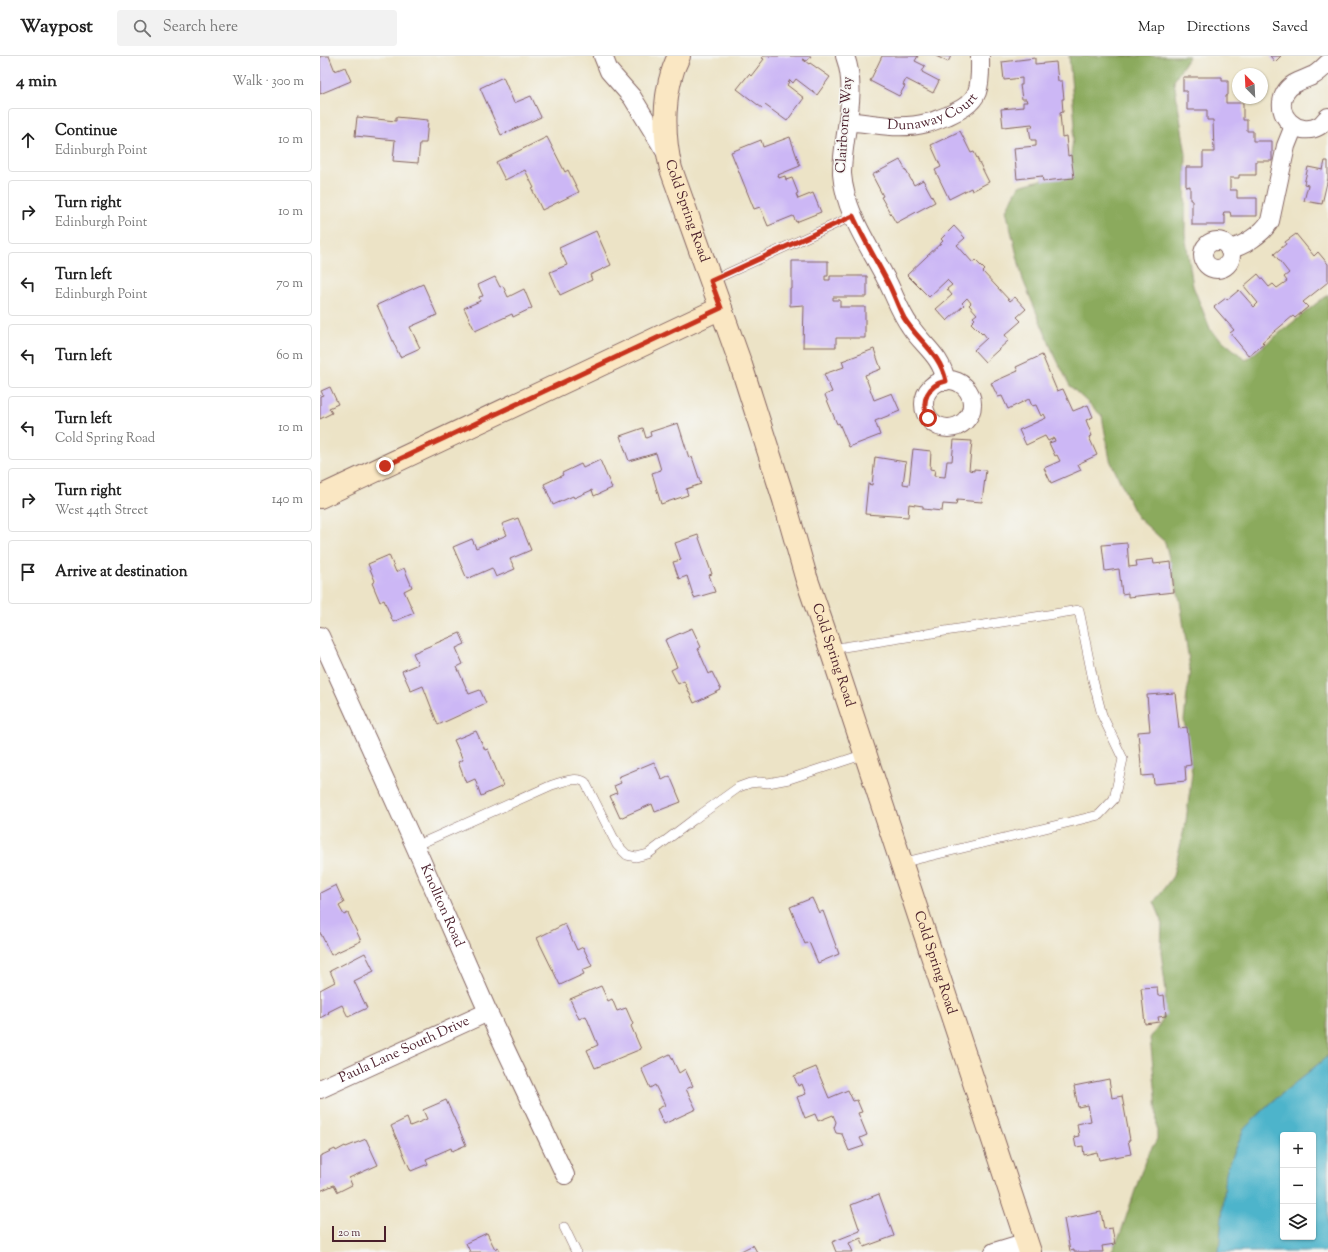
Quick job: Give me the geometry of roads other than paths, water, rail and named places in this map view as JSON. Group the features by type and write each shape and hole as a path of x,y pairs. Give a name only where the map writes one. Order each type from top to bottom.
{"street":[{"path":"602,56 609,71 632,97 668,157"},
{"name":"Cold Spring Road","path":"679,56 673,72 666,107 666,141 668,157 741,364 784,500 806,577 1028,1247"},
{"name":"Clairborne Way","path":"845,56 851,84 842,174 843,188 853,216 890,287 904,318 940,362 946,381"},
{"name":"Dunaway Court","path":"848,121 892,126 913,125 928,123 959,111 972,100 977,91 980,77 980,56"},
{"path":"1328,63 1315,74 1295,83 1286,92 1282,101 1282,111 1286,118 1298,129 1312,129 1321,125 1328,117"},
{"path":"1229,249 1245,244 1251,240 1270,221 1286,146 1294,126"},
{"path":"320,497 721,308"},
{"name":"Knollton Road","path":"320,636 488,1012 564,1175"},
{"name":"Paula Lane South Drive","path":"320,1089 488,1012"},
{"path":"994,1252 1028,1247"}],"lane":[{"path":"711,281 853,216"},
{"path":"831,649 1079,610 1093,680 1102,715 1123,758 1114,799 1099,815 901,863"},
{"path":"415,846 552,785 573,779 580,779 585,782 617,845 626,855 636,857 648,854 739,787 750,783 768,783 789,779 865,754"},
{"path":"564,1227 576,1252"}],"water":[{"path":"1328,1056 1328,1252 1219,1252 1226,1172 1244,1129 1272,1102"}]}
